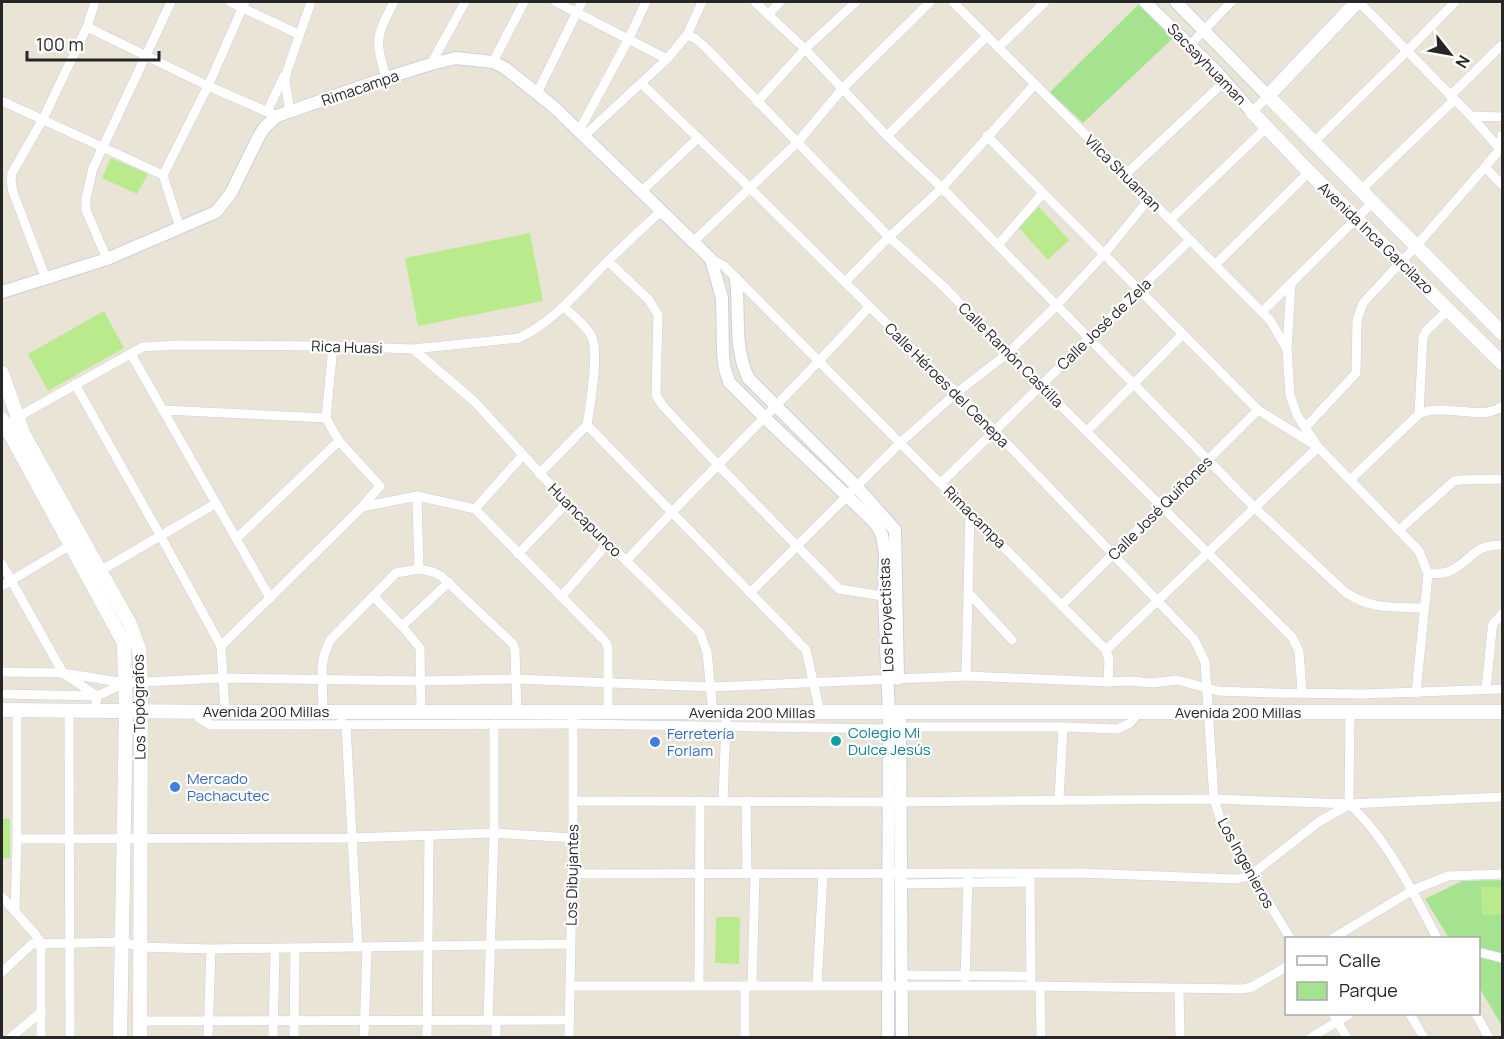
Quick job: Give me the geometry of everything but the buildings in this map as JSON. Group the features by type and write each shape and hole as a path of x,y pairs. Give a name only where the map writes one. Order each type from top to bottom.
{"main road":[{"path":"1268,96 1358,2"},
{"name":"Avenida Inca Garcilazo","path":"1268,96 1503,333"},
{"name":"Avenida Inca Garcilazo","path":"1252,112 1309,172 1503,363"},
{"name":"Los Topógrafos","path":"2,373 24,435 124,643 125,683 133,711 140,838 140,1038"},
{"name":"Los Topógrafos","path":"2,423 76,542 100,571 136,638 141,682 133,711 124,838 120,1038"},
{"name":"Avenida 200 Millas","path":"2,710 517,712 573,718 608,712 721,717 820,711 895,720 1207,711 1503,712"}],"street":[{"path":"46,279 13,192 12,173 43,119 87,27 95,2"},
{"path":"107,259 86,210 88,186 102,148 171,2"},
{"path":"230,2 243,4 298,34"},
{"path":"2,292 107,259 216,212 223,206 272,114 311,2"},
{"path":"386,78 377,43 381,28 394,2"},
{"path":"431,63 465,2"},
{"path":"493,62 524,2"},
{"path":"556,2 668,59"},
{"path":"537,93 582,2"},
{"path":"582,133 646,2"},
{"path":"582,133 668,59 687,35 702,2"},
{"path":"755,2 806,49 887,136 942,188 1255,508 1345,592 1358,601 1374,607 1425,608"},
{"path":"768,15 780,2"},
{"path":"758,102 806,49 856,2"},
{"path":"693,242 797,143 843,87 930,2"},
{"name":"Vilca Shuaman","path":"953,2 1263,312 1287,349"},
{"path":"999,47 1045,2"},
{"name":"Sacsayhuaman","path":"1145,2 1226,81 1252,112 1268,96"},
{"path":"1176,2 1268,96"},
{"path":"1190,45 1231,2"},
{"path":"1358,2 1471,116 1500,149"},
{"path":"1314,142 1455,2"},
{"path":"180,228 163,175 208,86 243,4"},
{"path":"87,27 208,86 272,114"},
{"name":"Calle Ramón Castilla","path":"687,35 695,38 707,49 889,237 942,285 1292,637 1299,651 1302,692"},
{"path":"887,136 987,36"},
{"path":"1362,190 1503,45"},
{"name":"Rimacampa","path":"272,114 290,112 431,63 456,58 493,62 518,76 582,133 711,259 724,266 1106,650"},
{"path":"287,71 285,81 290,112"},
{"path":"1125,175 1226,81"},
{"name":"Calle Héroes del Cenepa","path":"640,83 749,187 955,394 995,431 1194,639 1205,662 1207,711"},
{"path":"845,282 942,188 1035,84"},
{"path":"2,101 163,175"},
{"path":"1471,116 1503,117"},
{"path":"1170,220 1266,128"},
{"path":"1305,428 1356,373 1359,310 1363,303 1500,149 1503,135"},
{"path":"987,136 1258,410 1318,447"},
{"path":"642,191 698,138"},
{"path":"1485,167 1503,185"},
{"path":"1215,265 1309,172"},
{"path":"998,245 1043,193"},
{"path":"750,593 848,497 900,442 955,394 1008,353 1056,306 1105,253 1149,200"},
{"path":"1263,312 1373,202"},
{"name":"Rica Huasi","path":"2,423 18,417 143,347 178,345 333,346 413,349 519,338 534,331 564,307 662,210"},
{"name":"Calle José de Zela","path":"941,483 1190,240"},
{"name":"Los Proyectistas","path":"711,259 722,298 725,369 729,382 876,524 882,535 890,597 895,720 897,877 889,986 888,1038"},
{"path":"608,261 649,300 658,315 657,395 663,406 839,589 890,597 895,530 857,487 748,379 742,366 736,279"},
{"path":"1291,283 1287,349 1293,405 1318,447 1419,551 1428,574 1416,693"},
{"path":"539,474 587,425 594,356 592,336 564,307"},
{"path":"626,561 819,363 869,307"},
{"path":"1419,414 1423,337 1426,331 1449,309"},
{"path":"1087,431 1183,334"},
{"path":"220,646 362,507 380,486 339,441 326,418 333,346"},
{"name":"Huancapunco","path":"413,349 475,402 567,503 700,633 707,652 711,687 721,717 723,801"},
{"path":"131,354 270,598"},
{"path":"75,384 220,646 225,712"},
{"path":"1350,480 1419,414 1431,409 1493,412 1503,406"},
{"path":"162,410 326,418"},
{"name":"Calle José Quiñones","path":"1062,605 1258,410"},
{"path":"587,425 806,650 820,711"},
{"path":"236,539 339,441"},
{"path":"1108,682 1109,659 1106,650 1318,447"},
{"path":"475,509 523,455"},
{"path":"1399,530 1454,481 1503,479"},
{"path":"362,507 417,496 475,509 605,641 608,647 608,712"},
{"path":"417,496 419,569"},
{"path":"518,554 567,503"},
{"path":"100,571 215,504"},
{"path":"966,676 970,513"},
{"path":"2,586 76,542"},
{"path":"561,597 607,544"},
{"path":"1428,574 1442,574 1452,570 1482,547 1503,545"},
{"path":"2,564 63,673 97,696"},
{"path":"346,724 323,712 324,655 330,640 396,573 419,569 433,572 449,582 513,644 517,712"},
{"path":"402,626 449,582"},
{"path":"968,592 1012,640"},
{"path":"373,596 420,648 421,712"},
{"path":"1486,688 1492,630 1498,617 1503,614"},
{"path":"2,672 63,673 125,683 222,678 421,681 515,679 711,687 966,676 1152,683 1177,680 1206,688 1237,692 1416,693 1503,689"},
{"path":"2,694 97,696 125,683"},
{"path":"95,710 97,696"},
{"path":"69,709 70,1038"},
{"path":"15,912 16,710"},
{"path":"198,711 199,718 211,725 494,724 573,718 721,717 895,720 1118,729 1130,723 1139,712"},
{"name":"Los Ingenieros","path":"1207,711 1214,799 1222,825 1289,937"},
{"path":"1350,711 1349,804 1365,818 1413,890 1436,937"},
{"name":"Los Dibujantes","path":"569,1038 573,718"},
{"path":"346,724 351,838 362,947 364,1038"},
{"path":"494,724 494,833 490,945 492,1020 495,1038"},
{"path":"1059,799 1063,728"},
{"path":"573,801 1214,799 1349,804 1503,797"},
{"path":"699,986 700,801"},
{"path":"745,1038 749,986 751,874 746,801"},
{"path":"572,874 823,874 1030,878 1080,873 1237,879 1251,875 1320,821 1349,804"},
{"path":"17,839 351,838 494,833 573,838"},
{"path":"427,1038 429,837"},
{"path":"818,986 823,874"},
{"path":"1336,937 1413,890 1448,876 1503,874"},
{"path":"897,877 902,980 902,1038"},
{"path":"965,986 968,878"},
{"path":"1030,878 1034,982 1041,1038"},
{"path":"2,897 41,944 41,1038"},
{"path":"2,971 30,945 41,944 123,942 139,947 211,949 570,944"},
{"path":"273,1038 275,948"},
{"path":"294,1038 295,948"},
{"path":"207,1038 211,949"},
{"path":"1480,952 1503,958"},
{"path":"570,986 889,986 902,980 965,975 1034,982 1179,988 1252,987 1285,968"},
{"path":"902,980 965,986 1034,982"},
{"path":"1179,988 1180,1038"},
{"path":"10,1038 41,1012"},
{"path":"1411,1015 1424,1038"},
{"path":"1477,1015 1489,1038"},
{"path":"1310,1038 1335,1017 1347,1038"},
{"path":"140,1021 569,1020"}],"green space":[{"path":"1139,4 1172,39 1083,123 1050,92"},
{"path":"111,158 148,174 137,194 102,178"},
{"path":"1039,207 1069,240 1048,260 1018,227"},
{"path":"530,233 543,301 418,326 405,258"},
{"path":"104,311 124,348 48,391 28,354"},
{"path":"2,819 10,819 10,858 2,858"},
{"path":"1502,880 1502,1026 1480,989 1480,937 1448,937 1425,899 1462,881"},
{"path":"1481,887 1502,887 1502,915 1482,915"},
{"path":"716,917 740,917 739,964 715,963"}],"place":[{"name":"Colegio Mi Dulce Jesús","path":"836,741"},
{"name":"Ferretería Forlam","path":"655,742"},
{"name":"Mercado Pachacutec","path":"175,787"}]}
